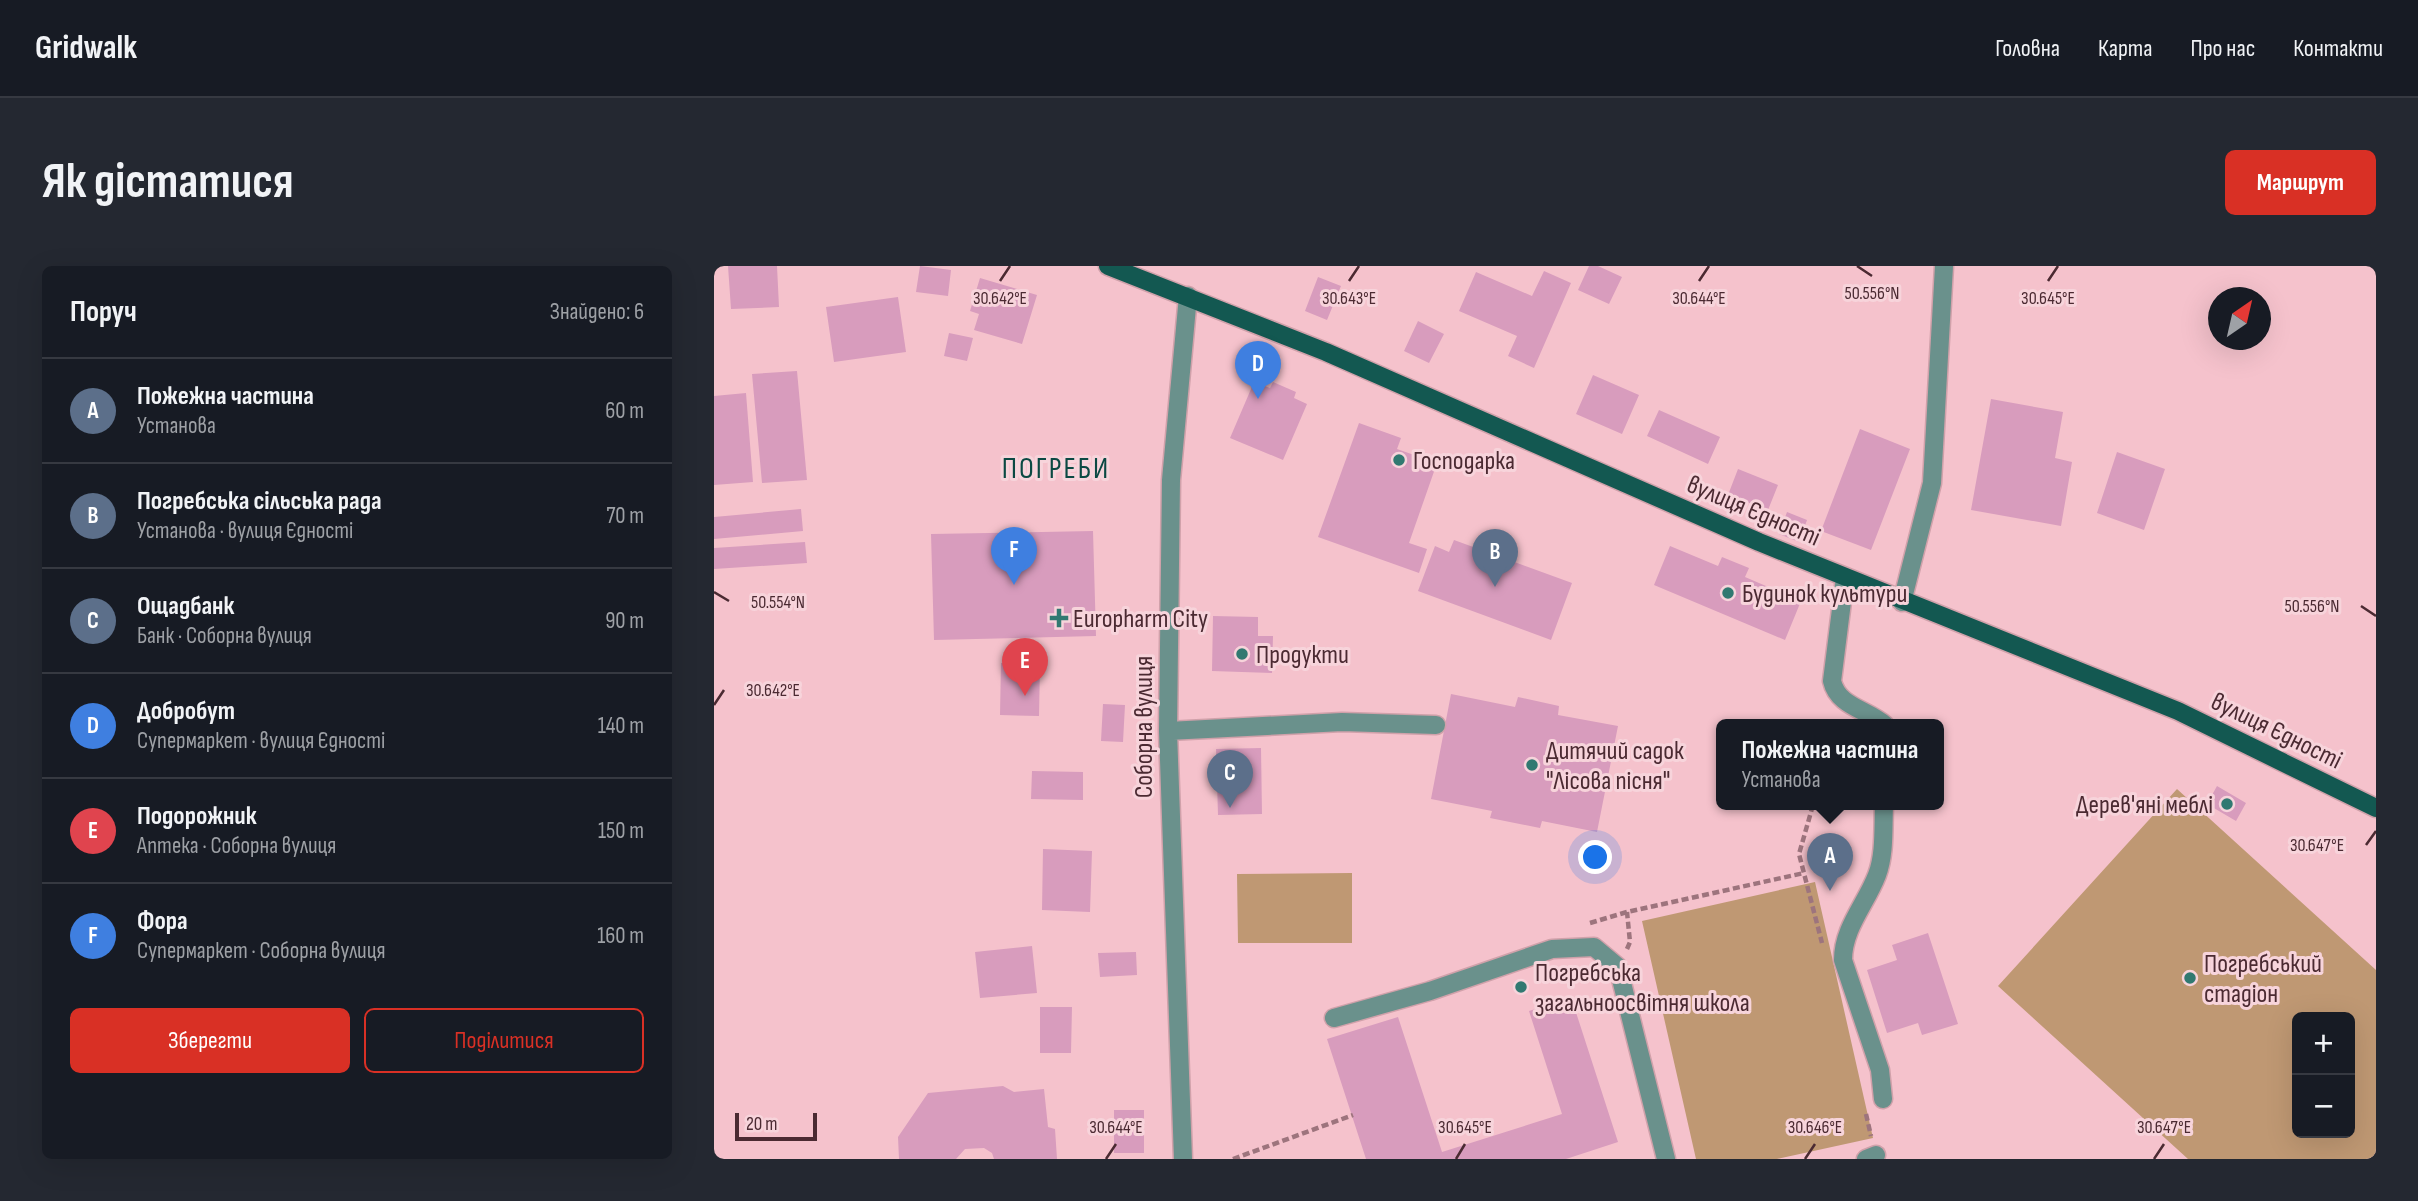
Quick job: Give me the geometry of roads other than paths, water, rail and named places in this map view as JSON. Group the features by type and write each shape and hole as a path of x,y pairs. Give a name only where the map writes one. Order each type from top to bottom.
{"main road":[{"name":"вулиця Єдності","path":"1108,266 1326,352 1902,602 2178,711 2376,808"}],"street":[{"path":"1902,602 1932,483 1944,266"},
{"name":"Соборна вулиця","path":"1183,1159 1168,731 1171,480 1188,296"},
{"path":"1845,578 1832,681 1834,691 1844,701 1878,719"},
{"path":"1168,731 1342,722 1436,725"},
{"path":"1884,810 1880,864 1876,878 1843,944 1843,960 1880,1070 1884,1099"},
{"path":"1334,1018 1430,991 1552,949 1594,947 1618,967 1666,1159"}],"place":[{"name":"Добробут","path":"1258,399"},
{"name":"Господарка","path":"1399,460"},
{"name":"Фора","path":"1014,585"},
{"name":"Погребська сільська рада","path":"1495,587"},
{"name":"Будинок культури","path":"1728,593"},
{"name":"Europharm City","path":"1059,618"},
{"name":"Продукти","path":"1242,654"},
{"name":"Подорожник","path":"1025,696"},
{"name":"Дитячий садок \"Лісова пісня\"","path":"1532,765"},
{"name":"Дерев'яні меблі","path":"2227,804"},
{"name":"Ощадбанк","path":"1230,808"},
{"name":"Пожежна частина","path":"1830,891"},
{"name":"Погребський стадіон","path":"2190,978"},
{"name":"Погребська загальноосвітня школа","path":"1521,987"}],"district":[{"name":"ПОГРЕБИ","path":"1056,468"}]}
